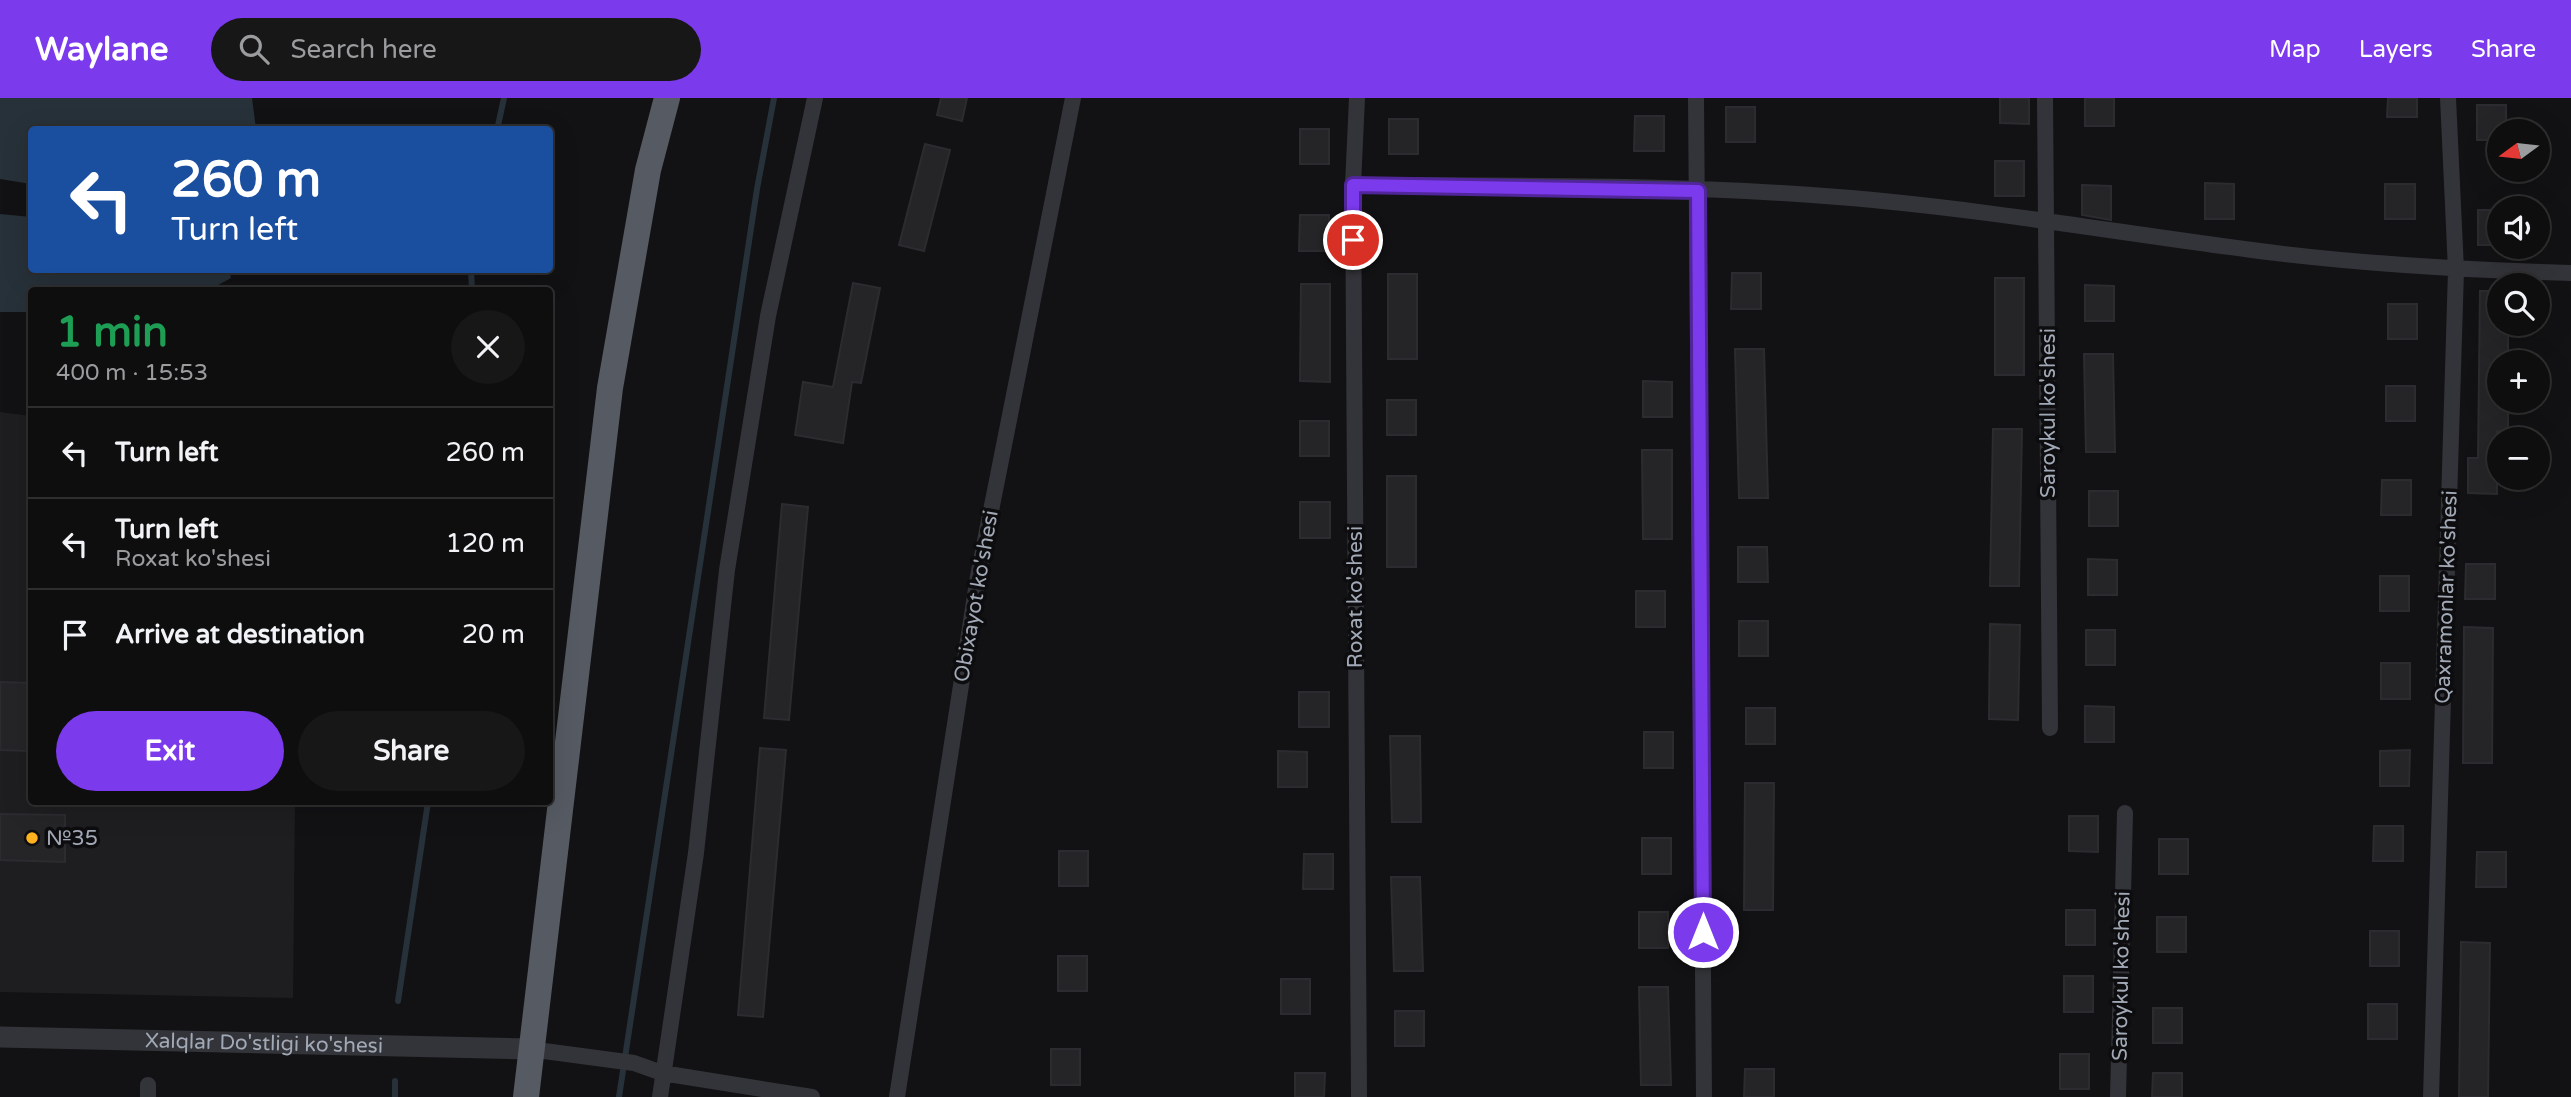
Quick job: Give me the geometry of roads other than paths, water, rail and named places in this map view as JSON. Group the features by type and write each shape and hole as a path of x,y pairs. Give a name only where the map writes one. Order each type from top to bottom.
{"highway":[{"path":"526,1097 529,1049 610,388 648,170 667,98"}],"street":[{"path":"660,1097 696,853 727,570 768,316 815,98"},
{"name":"Obixayot ko'shesi","path":"897,1097 978,576 1073,98"},
{"name":"Roxat ko'shesi","path":"1357,98 1353,185 1359,1097"},
{"path":"1696,98 1704,1097"},
{"name":"Saroykul ko'shesi","path":"2045,98 2050,728"},
{"name":"Qaxramonlar ko'shesi","path":"2431,1097 2456,270 2448,98"},
{"path":"1353,185 1698,191 1837,197 2047,220 2254,251 2456,270 2571,273"},
{"name":"Saroykul ko'shesi","path":"2118,1097 2125,813"},
{"name":"Xalqlar Do'stligi ko'shesi","path":"0,1037 529,1049"},
{"path":"529,1049 634,1063 662,1073 812,1097"}],"waterway":[{"path":"498,126 504,98"},
{"path":"619,1097 757,189 774,98"},
{"path":"471,273 472,287"},
{"path":"398,1001 428,805"},
{"path":"395,1081 395,1097"}],"place":[{"name":"№35","path":"32,838"}]}
